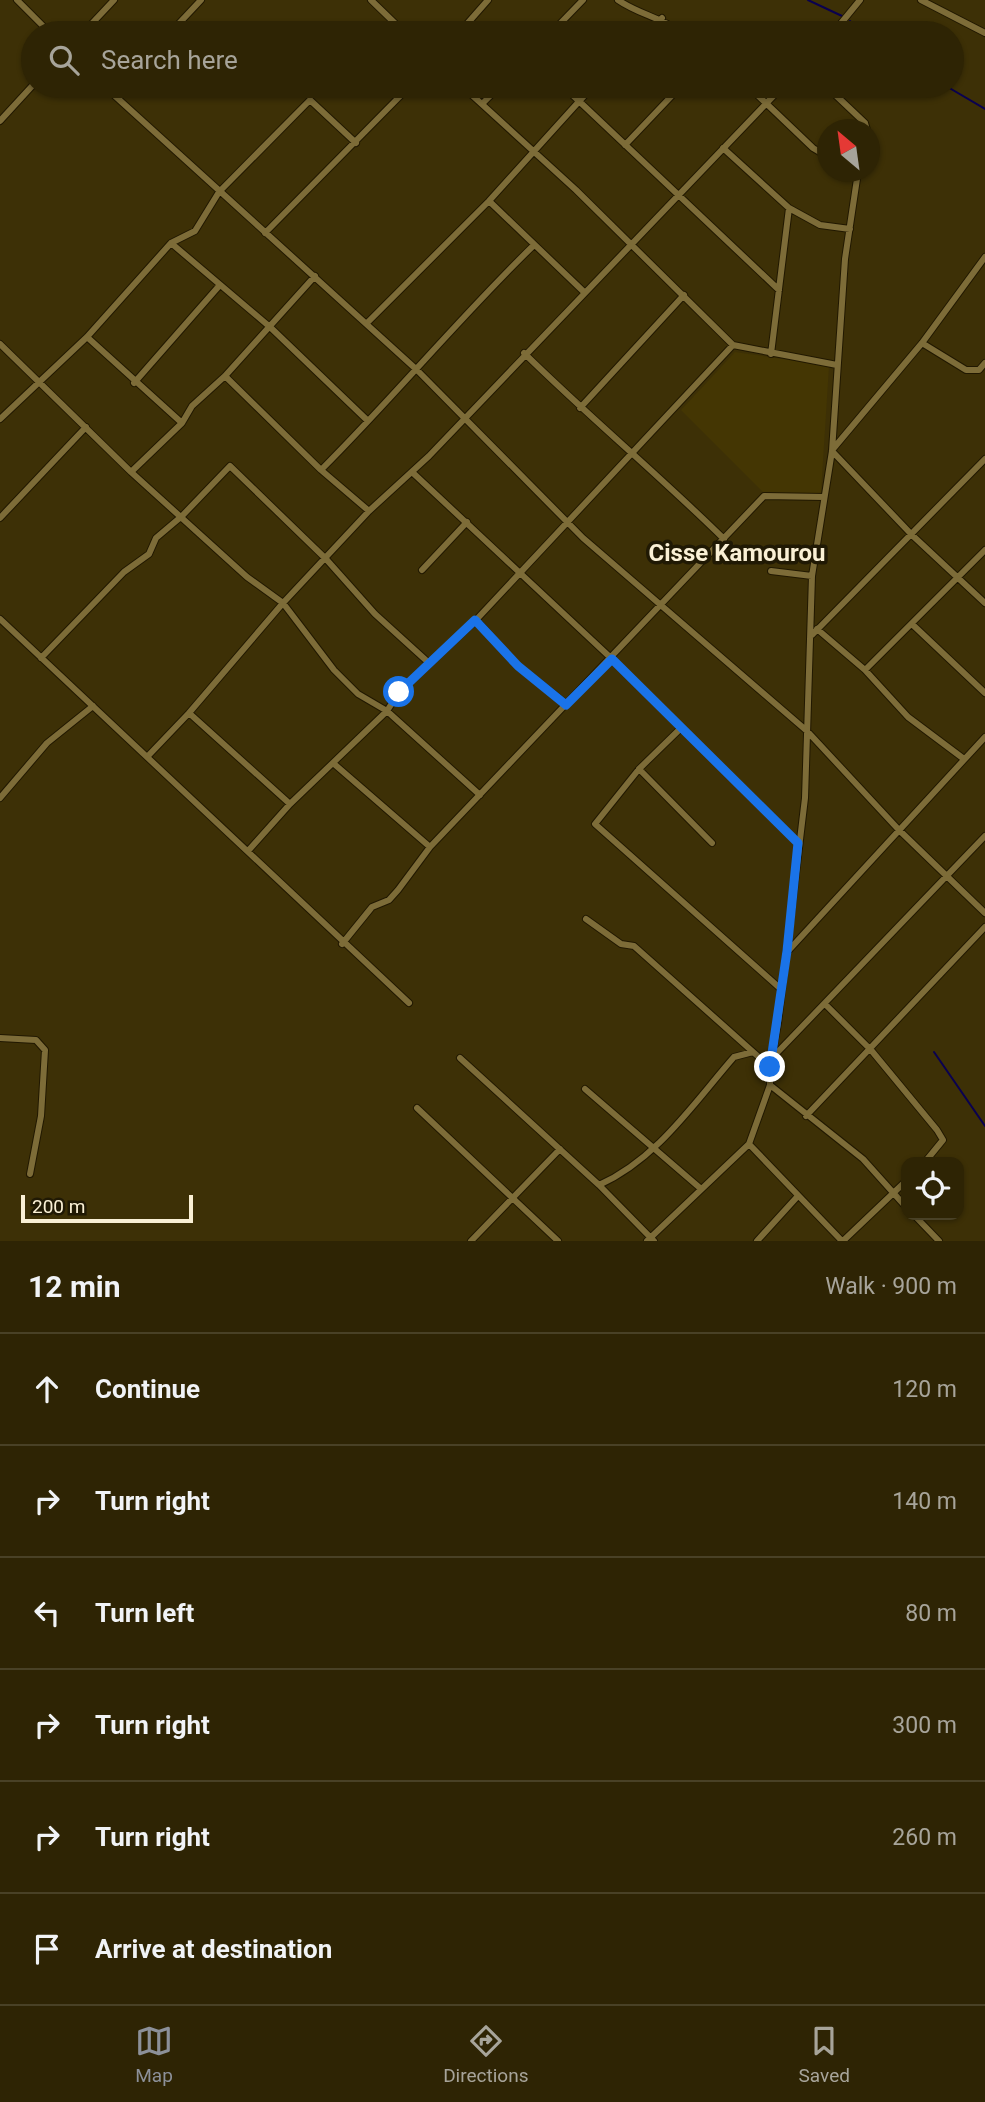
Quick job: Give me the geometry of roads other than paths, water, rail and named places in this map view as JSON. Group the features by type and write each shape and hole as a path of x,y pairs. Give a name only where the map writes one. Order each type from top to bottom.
{"street":[{"path":"17,0 38,21"},
{"path":"94,21 114,0"},
{"path":"181,21 201,0"},
{"path":"371,0 393,21"},
{"path":"470,21 488,0"},
{"path":"563,21 583,0"},
{"path":"618,0 628,7 666,21"},
{"path":"843,21 860,0"},
{"path":"920,0 961,21"},
{"path":"659,21 662,18"},
{"path":"964,22 985,33"},
{"path":"0,121 21,98"},
{"path":"117,98 368,323 567,522 660,607 807,731 899,830 985,913"},
{"path":"265,233 399,98"},
{"path":"475,98 684,295 733,345 836,365"},
{"path":"482,104 488,98"},
{"path":"625,145 670,98"},
{"path":"762,98 817,150"},
{"path":"147,757 189,713 283,603 369,511 429,456 524,353 770,98"},
{"path":"839,98 860,119"},
{"path":"0,419 87,337 171,243 195,231 219,192 310,100 356,144"},
{"path":"368,323 489,201 578,100 779,290"},
{"path":"723,148 789,208 820,225 850,229"},
{"path":"460,1058 599,1185 651,1240 700,1188 749,1144 770,1085 770,1067 805,799 815,632 812,576 832,451 836,365 857,182"},
{"path":"489,201 584,292"},
{"path":"771,354 789,208"},
{"path":"171,243 270,327 368,421"},
{"path":"321,470 417,370 481,296 533,246"},
{"path":"832,451 922,343 985,257"},
{"path":"131,472 182,423 192,406 225,376 315,276"},
{"path":"134,383 219,286"},
{"path":"579,408 684,295"},
{"path":"87,337 134,383 182,423"},
{"path":"922,343 966,370 979,370 985,363"},
{"path":"0,344 131,472 247,577 283,603 334,670 358,694 387,711 480,795"},
{"path":"248,851 290,804 387,711 399,692 521,573 733,345"},
{"path":"524,353 579,408 724,539"},
{"path":"225,376 321,470 369,511"},
{"path":"0,518 86,427"},
{"path":"832,451 912,536 985,603"},
{"path":"815,632 985,459"},
{"path":"41,658 124,572 149,554 156,538 182,516 230,467 326,559 375,614 429,663"},
{"path":"412,472 612,659 798,843"},
{"path":"342,944 372,907 389,900 430,847 612,659 764,496 824,497"},
{"path":"422,570 467,522"},
{"path":"865,670 913,625 985,550"},
{"path":"771,571 812,576"},
{"path":"0,619 248,851 342,944 409,1003"},
{"path":"475,620 518,666 566,705"},
{"path":"913,625 985,693"},
{"path":"815,632 865,670 908,717 964,759"},
{"path":"0,798 47,743 93,706"},
{"path":"189,713 290,804"},
{"path":"680,729 639,769 595,824 782,990"},
{"path":"787,951 985,737"},
{"path":"333,763 430,847"},
{"path":"639,769 712,843"},
{"path":"773,1057 985,836"},
{"path":"586,919 621,944 634,946 770,1067"},
{"path":"806,1116 985,927"},
{"path":"825,1004 871,1050 943,1140 929,1157"},
{"path":"0,1038 36,1040 45,1050 40,1116 30,1174"},
{"path":"599,1185 622,1175 654,1149 733,1057 753,1052"},
{"path":"770,1085 863,1159 901,1202"},
{"path":"584,1089 700,1188"},
{"path":"417,1108 558,1241"},
{"path":"749,1144 797,1197 843,1241 901,1186"},
{"path":"471,1241 559,1149"},
{"path":"757,1241 797,1197"},
{"path":"919,1220 939,1241"}],"waterway":[{"path":"808,0 842,16"},
{"path":"964,97 985,109"},
{"path":"934,1052 985,1126"}],"district":[{"name":"Cisse Kamourou","path":"737,553"}]}
